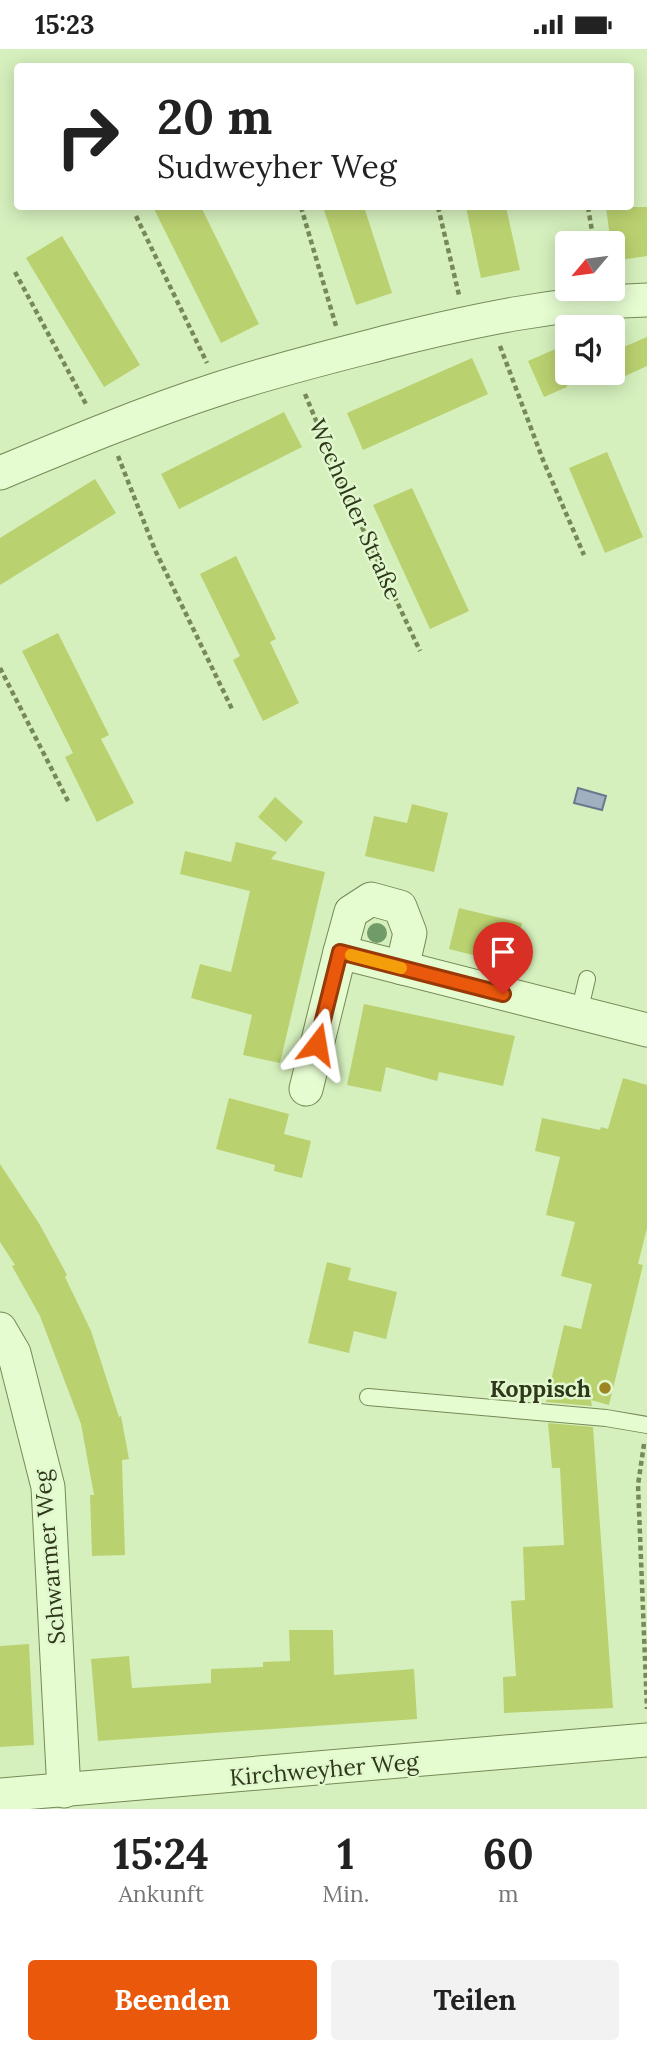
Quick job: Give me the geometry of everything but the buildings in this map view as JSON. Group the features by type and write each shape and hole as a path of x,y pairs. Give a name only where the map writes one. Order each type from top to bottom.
{"street":[{"path":"0,473 104,430 219,389 344,353 476,321 603,301 647,300"},
{"path":"306,1089 351,912 371,899 400,908 410,933 402,968"},
{"path":"340,952 647,1030"},
{"name":"Schwarmer Weg","path":"0,1329 14,1353 48,1487 64,1791"},
{"name":"Kirchweyher Weg","path":"0,1795 647,1740"}],"lane":[{"path":"579,1013 587,979"},
{"path":"368,1397 606,1418 647,1425"}],"path":[{"path":"302,210 344,353"},
{"path":"439,210 460,298 476,321 584,555"},
{"path":"588,210 592,231"},
{"path":"136,216 219,389"},
{"path":"15,272 104,430 155,550 232,709"},
{"name":"Wecholder Straße","path":"293,368 420,651"},
{"path":"0,668 69,803"},
{"path":"647,1425 638,1485 647,1709"}],"water":[{"path":"578,788 606,796 602,810 574,803"}],"slow traffic":[{"path":"351,955 401,968"}],"place":[{"name":"Koppisch","path":"605,1388"}],"route":[{"path":"317,1044 340,952 503,994"}]}
